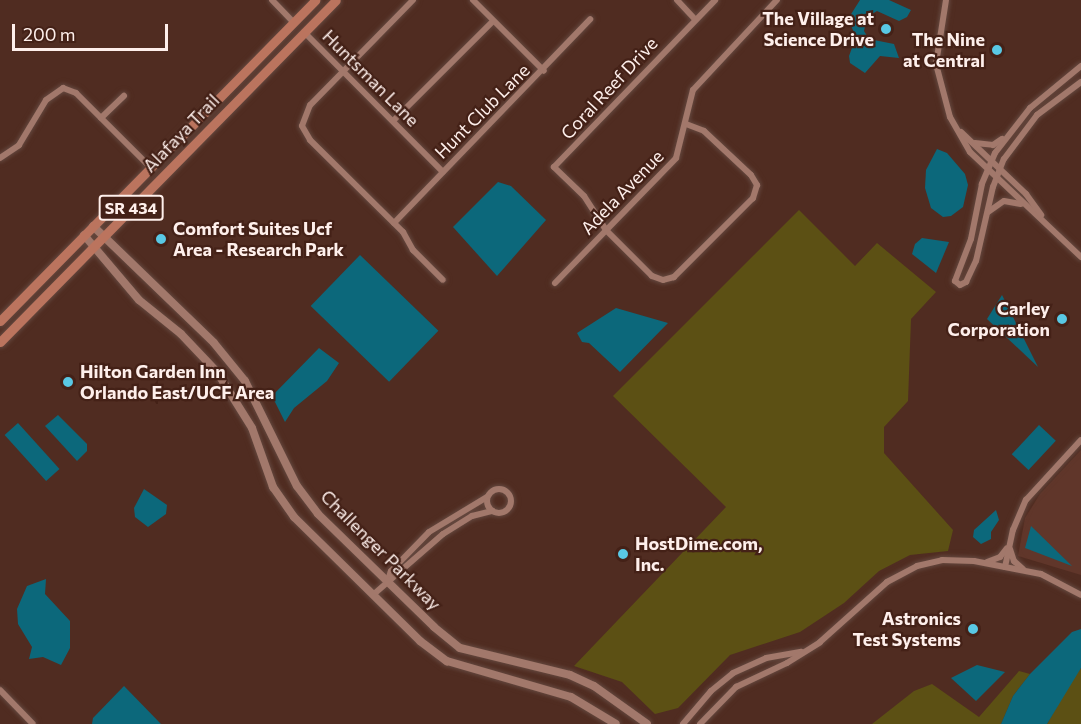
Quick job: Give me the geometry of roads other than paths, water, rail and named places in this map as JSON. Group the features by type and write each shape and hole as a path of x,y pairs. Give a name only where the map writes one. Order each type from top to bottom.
{"main road":[{"name":"Alafaya Trail","path":"0,321 315,0"},
{"name":"Alafaya Trail","path":"0,342 336,0"},
{"path":"304,32 302,24 307,8"},
{"path":"292,44 293,22"},
{"name":"Challenger Parkway","path":"93,226 214,343 245,381 267,420 297,486 318,514 460,648 570,675 616,698 647,724"},
{"name":"Challenger Parkway","path":"84,235 139,300 201,353 231,392 252,428 282,502 374,594 447,661 571,697 616,724"}],"street":[{"path":"272,0 293,22"},
{"path":"413,0 304,112 302,126 310,140 394,223 413,250 443,280"},
{"path":"472,0 544,71"},
{"path":"677,0 695,19"},
{"name":"Coral Reef Drive","path":"606,231 584,196 554,167 715,0"},
{"name":"Adela Avenue","path":"555,283 676,158 693,90 704,75 777,0"},
{"path":"945,0 938,40 937,72 946,108 970,152 1024,206 1045,221 1081,256"},
{"name":"Hunt Club Lane","path":"394,223 544,71 590,19"},
{"path":"393,121 493,21"},
{"name":"Huntsman Lane","path":"304,32 444,172"},
{"path":"974,143 993,145 1005,136 1030,108 1081,66"},
{"path":"1005,136 988,170 955,281 960,285 966,282 976,261 999,168 1037,115 1081,82"},
{"path":"0,158 19,145 46,100 63,88 76,93 150,167"},
{"path":"101,118 124,96"},
{"path":"606,231 652,276 663,280 674,277 753,198 757,185 752,175 705,131 686,124"},
{"path":"958,130 1026,194 1045,221"},
{"path":"987,212 1004,201 1024,206"},
{"path":"252,428 267,420"},
{"path":"1005,567 1009,545 1030,494 1081,440"},
{"path":"374,594 388,580 391,571 429,532 500,489 510,495 511,504 507,511 492,511 455,525 398,577 388,580"},
{"path":"488,497 492,511"},
{"path":"983,563 1000,557 1009,545"},
{"path":"1009,545 1014,561 1026,571"},
{"path":"700,724 736,687 834,632 879,588 902,573 942,560 983,563 1055,579 1081,595"},
{"path":"683,724 711,691 733,673 774,656 801,652"},
{"path":"0,690 33,724"}],"water":[{"path":"860,0 889,0 911,10 907,17 899,21 877,11 867,17 864,31 869,39 894,44 899,58 880,56 865,73 850,63 849,56 856,37 848,19"},
{"path":"937,149 947,153 965,174 968,185 963,207 951,216 943,217 931,208 925,188 926,170"},
{"path":"498,182 511,186 546,220 497,276 453,227"},
{"path":"922,238 949,242 936,273 912,254 915,244"},
{"path":"360,255 438,331 389,382 311,306"},
{"path":"1002,295 1038,367 987,319"},
{"path":"616,308 668,323 620,372 589,343 582,342 577,333"},
{"path":"319,348 339,363 327,381 294,408 285,422 272,396"},
{"path":"58,415 87,444 87,451 77,461 45,426"},
{"path":"18,423 59,469 46,481 5,435"},
{"path":"1039,425 1056,441 1029,470 1012,454"},
{"path":"144,489 167,505 166,514 148,527 135,517 134,508"},
{"path":"996,510 999,520 991,532 991,539 981,544 973,537 974,530"},
{"path":"1031,526 1072,566 1025,548"},
{"path":"46,579 45,594 70,621 70,648 61,665 43,657 29,659 32,647 18,624 17,609 27,586"},
{"path":"1081,629 1081,668 1047,724 1001,724 1013,696 1030,674 1072,632"},
{"path":"977,665 1005,672 976,701 951,678"},
{"path":"124,686 161,724 92,724 93,718"}],"place":[{"name":"The Village at Science Drive","path":"886,29"},
{"name":"The Nine at Central","path":"997,50"},
{"name":"Comfort Suites Ucf Area - Research Park","path":"161,239"},
{"name":"Carley Corporation","path":"1062,319"},
{"name":"Hilton Garden Inn Orlando East/UCF Area","path":"68,382"},
{"name":"HostDime.com, Inc.","path":"623,554"},
{"name":"Astronics Test Systems","path":"973,629"}]}
